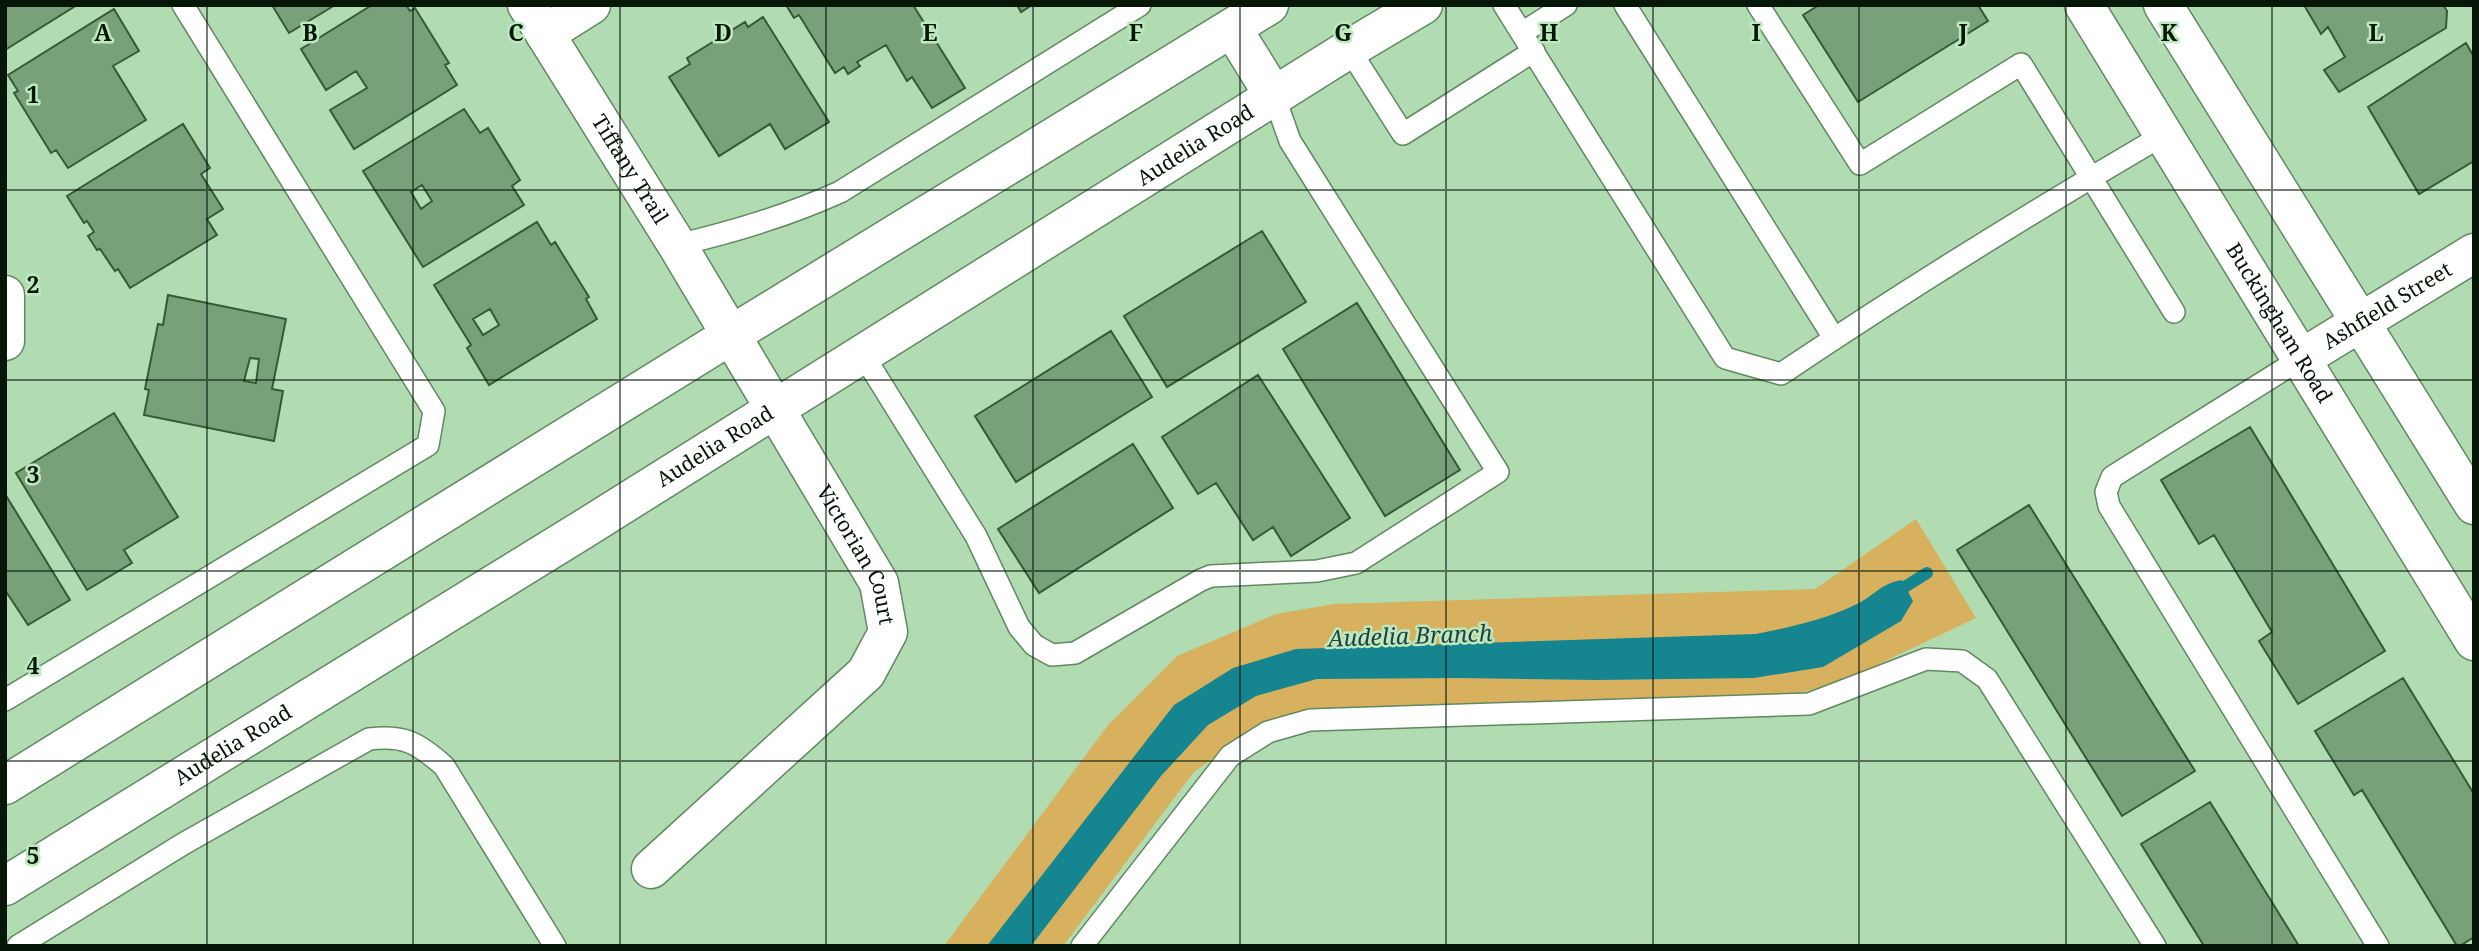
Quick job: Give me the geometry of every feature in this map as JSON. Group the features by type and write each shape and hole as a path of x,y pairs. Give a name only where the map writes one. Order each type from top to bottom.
{"main road":[{"path":"536,19 591,5"},
{"path":"5,785 1269,5"},
{"name":"Audelia Road","path":"5,886 582,530 1423,5"},
{"name":"Buckingham Road","path":"2084,5 2474,641"},
{"path":"2163,5 2474,505"},
{"name":"Tiffany Trail","path":"536,19 731,335"},
{"path":"1232,28 1274,96"},
{"name":"Ashfield Street","path":"2302,358 2474,253"},
{"path":"5,295 5,341"},
{"name":"Victorian Court","path":"651,869 866,673 888,632 879,583 731,335"}],"lane":[{"path":"5,700 429,444 434,411 183,5"},
{"path":"677,245 738,231 800,210 840,192 1140,5"},
{"path":"1504,5 1726,358 1781,374 2091,177 2165,134"},
{"path":"1522,33 1566,5"},
{"path":"1625,5 1834,338"},
{"path":"1758,5 1860,164 2021,64 2174,312"},
{"path":"1349,49 1402,134 1534,51"},
{"path":"862,353 976,536 1020,627 1034,645 1052,655 1075,653 1211,576 1317,571 1356,563 1498,472 1290,141 1274,96"},
{"path":"2302,358 2112,477 2106,492 2109,506 2378,946"},
{"path":"1082,946 1230,756 1268,732 1310,720 1809,704 1926,659 1962,661 1987,680 2155,946"},
{"path":"18,946 183,844 369,739 391,736 422,746 444,766 555,946"}],"shaded area":[{"path":"1916,519 1976,618 1837,684 1765,701 1322,709 1249,731 1193,773 1063,946 944,946 1108,725 1177,656 1276,614 1334,604 1815,589"}],"water":[{"path":"1902,580 1913,601 1901,621 1823,667 1754,678 1317,679 1256,696 1208,725 1161,776 1031,946 987,946 1174,705 1233,668 1296,649 1756,634 1831,615 1861,602 1888,584"}],"building":[{"path":"5,5 77,5 5,50"},
{"path":"272,5 335,5 289,33"},
{"path":"372,5 406,5 410,11 415,8 449,63 445,65 457,85 354,149 330,110 367,88 356,71 326,90 301,49"},
{"path":"786,5 913,5 965,88 932,108 912,77 907,81 886,45 857,62 860,66 848,74 844,67 835,73 799,15 794,18"},
{"path":"1017,5 1032,5 1021,12"},
{"path":"1819,5 1978,5 1988,21 1858,102 1803,15"},
{"path":"2304,5 2443,5 2447,11 2446,28 2339,92 2324,70 2345,57 2328,27 2321,34"},
{"path":"114,9 139,51 113,66 146,120 68,168 56,150 51,153 14,93 18,91 8,75"},
{"path":"763,17 829,122 785,149 770,124 719,156 669,77 690,64 687,58 745,22 748,27"},
{"path":"2466,43 2474,57 2474,161 2419,194 2368,107"},
{"path":"464,109 480,133 488,128 520,180 512,186 524,205 423,267 363,171","holes":["422,185 432,201 421,209 411,192"]},
{"path":"183,124 210,168 201,174 223,209 207,219 217,235 130,288 118,269 115,271 100,249 97,250 88,236 94,232 87,221 84,223 67,196"},
{"path":"537,222 551,245 555,242 589,297 586,299 597,319 489,385 467,348 471,345 434,285","holes":["490,309 499,325 483,335 473,319"]},
{"path":"1262,231 1306,302 1167,387 1124,316"},
{"path":"168,295 286,319 272,389 283,391 274,441 144,415 149,390 145,389 158,324 163,325","holes":["250,358 259,359 256,383 244,381"]},
{"path":"1357,303 1460,470 1385,516 1283,349"},
{"path":"1111,331 1152,397 1016,482 975,416"},
{"path":"1258,375 1350,518 1291,556 1273,527 1253,540 1216,483 1198,494 1162,437"},
{"path":"114,413 178,517 124,550 132,563 87,590 16,473"},
{"path":"2250,427 2385,651 2298,704 2259,641 2272,632 2214,535 2199,544 2161,480"},
{"path":"1133,444 1173,508 1039,593 998,529"},
{"path":"5,494 70,600 28,625 7,593 5,594"},
{"path":"2029,505 2195,771 2122,816 1957,550"},
{"path":"2403,678 2474,794 2474,937 2460,946 2457,946 2362,790 2354,795 2315,731"},
{"path":"2210,802 2299,946 2204,946 2141,844"}],"waterway":[{"name":"Audelia Branch","path":"1892,595 1927,573"}]}
